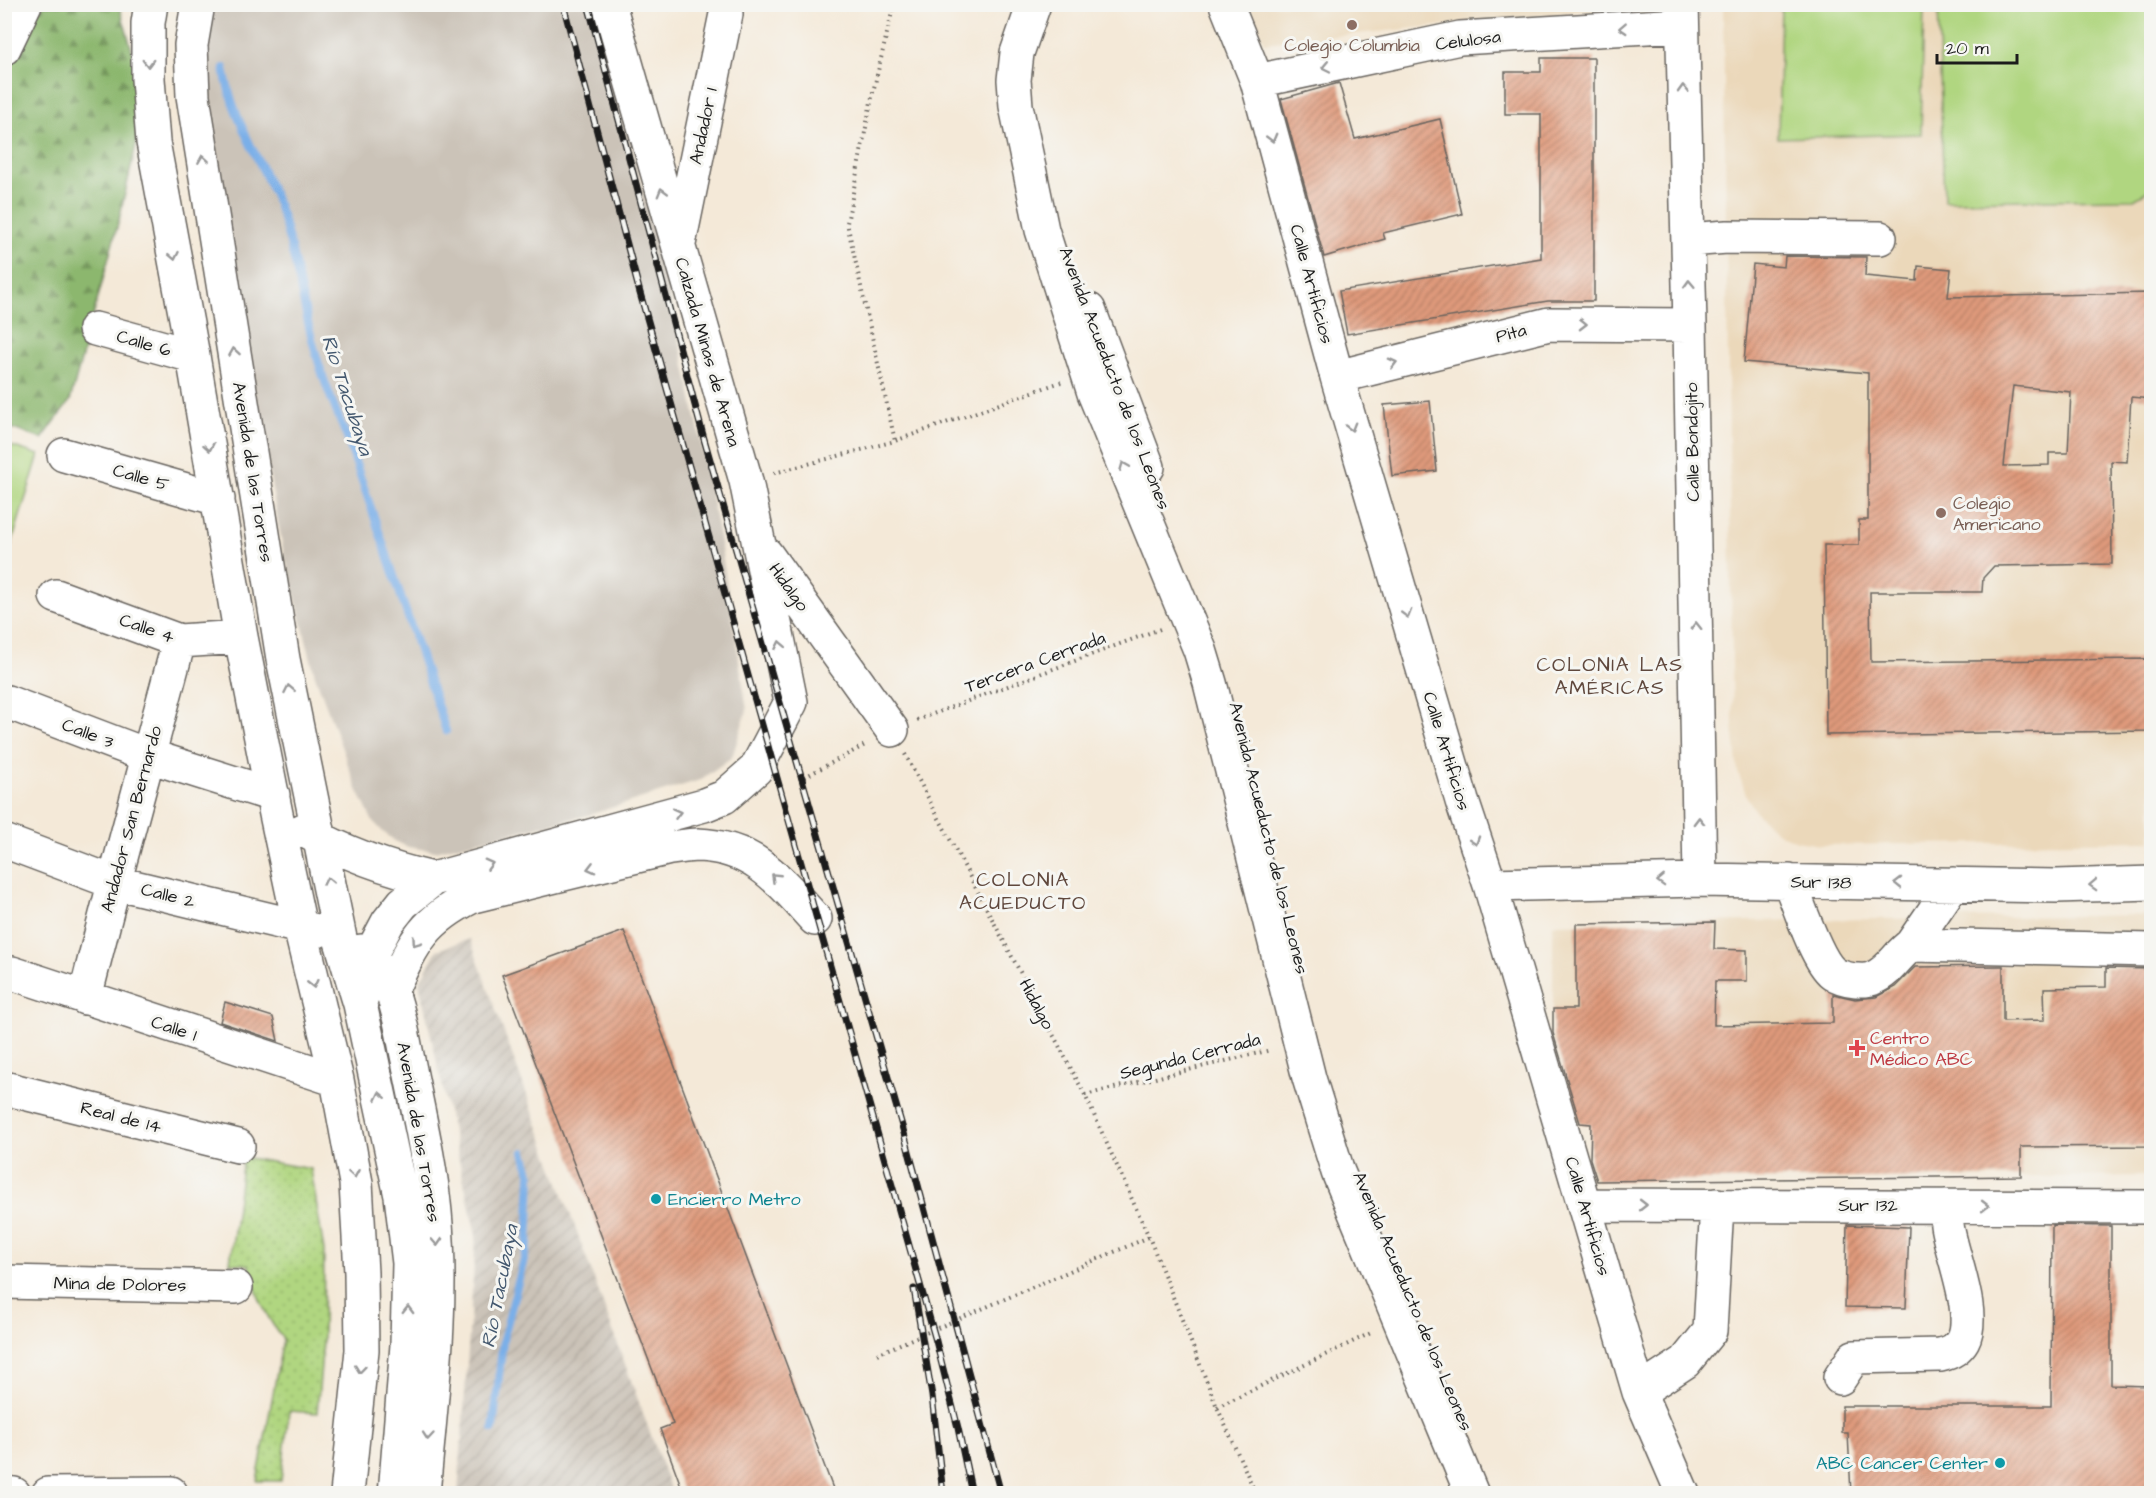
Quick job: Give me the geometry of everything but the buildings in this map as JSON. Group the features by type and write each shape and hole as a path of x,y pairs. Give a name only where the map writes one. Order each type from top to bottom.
{"street":[{"path":"5,45 25,4"},
{"name":"Avenida de las Torres","path":"198,4 191,45 193,96 283,659 340,938 360,1004 401,1196 409,1263 407,1345 395,1494"},
{"name":"Calzada Minas de Arena","path":"433,879 704,805 724,797 756,769 791,702 746,481 609,4"},
{"name":"Andador 1","path":"678,248 726,14 725,4"},
{"name":"Avenida Acueducto de los Leones","path":"1034,4 1017,53 1014,80 1016,106 1042,230 1054,272 1088,372 1188,619 1210,683 1301,1043 1338,1172 1472,1494"},
{"name":"Calle Artificios","path":"1226,4 1257,81 1337,378 1458,789 1490,885 1639,1392 1683,1494"},
{"path":"146,10 153,142 274,804 300,927 337,1080 356,1183 362,1273 362,1350 347,1494"},
{"name":"Celulosa","path":"1257,81 1461,38 1682,15"},
{"name":"Calle Bondojito","path":"1682,15 1700,880"},
{"name":"Avenida Acueducto de los Leones","path":"1034,185 1062,239 1224,668 1234,699 1319,1036 1355,1167 1495,1494"},
{"path":"1688,240 1727,237 1880,238"},
{"name":"Pita","path":"1337,378 1549,324 1690,326"},
{"name":"Calle 6","path":"95,329 193,356"},
{"name":"Calle 5","path":"64,455 218,499"},
{"name":"Hidalgo","path":"760,546 892,729"},
{"name":"Calle 4","path":"56,596 179,641 242,637"},
{"name":"Andador San Bernardo","path":"84,998 113,882 179,641"},
{"name":"Calle 3","path":"7,702 274,804 319,838 399,871 433,879"},
{"name":"Calle 2","path":"4,841 113,882 300,927"},
{"path":"391,991 412,947 427,927 450,908 473,896 670,848 697,845 714,847 755,861 773,873 815,919"},
{"path":"360,1004 370,956 388,922 403,903 433,879"},
{"name":"Sur 138","path":"1490,885 1700,880 2057,886 2151,883"},
{"path":"1790,881 1821,959 1832,973 1846,979 1872,979 1892,966 1904,950 1911,945 1953,884"},
{"name":"Avenida de las Torres","path":"300,927 340,938 370,956 381,969 391,991 399,1018 425,1145 435,1212 438,1273 436,1341 423,1494"},
{"path":"1911,945 2151,950"},
{"name":"Calle 1","path":"12,973 337,1080"},
{"name":"Real de 14","path":"4,1088 238,1146"},
{"name":"Sur 132","path":"1585,1205 2151,1207"},
{"path":"1639,1392 1685,1362 1710,1331 1717,1205"},
{"path":"1840,1378 1854,1357 1940,1355 1953,1350 1963,1340 1966,1324 1964,1290 1947,1225 1946,1206"},
{"name":"Mina de Dolores","path":"4,1282 236,1287"},
{"path":"4,1493 14,1494"},
{"path":"48,1494 171,1493"}],"path":[{"path":"894,4 873,92 847,223 895,441"},
{"path":"746,481 895,441 1088,372"},
{"name":"Tercera Cerrada","path":"799,780 892,729 1188,619"},
{"name":"Hidalgo","path":"892,729 1084,1095 1149,1237 1217,1407 1256,1494"},
{"name":"Segunda Cerrada","path":"1084,1095 1301,1043"},
{"path":"877,1354 1149,1237"},
{"path":"1217,1407 1399,1320"}],"shaded area":[{"path":"209,5 591,5 660,249 721,548 747,710 732,757 700,780 588,815 435,851 408,847 395,841 372,820 357,789 315,675 283,549 237,297 204,98"},
{"name":"Colegio Columbia","path":"1250,5 1628,5 1628,7 1264,43"},
{"name":"Colegio Americano","path":"1723,5 2151,5 2151,841 1820,845 1797,841 1776,832 1757,813 1747,797 1738,772 1733,727"},
{"name":"Centro Médico ABC","path":"2151,915 2151,1176 1589,1181 1591,1124 1575,1123 1576,1054 1562,1042 1553,1042 1553,924"},
{"path":"470,939 672,1493 458,1493 476,1235 419,983 437,950"}],"green space":[{"path":"43,5 119,5 140,78 136,145 119,220 70,401 42,439 5,426 5,77 22,32"},
{"path":"1781,5 1924,5 1921,134 1778,138"},
{"path":"1938,5 2151,5 2151,189 2134,199 1944,201"},
{"path":"5,444 39,455 8,555 4,554"},
{"path":"243,1157 311,1169 324,1251 323,1341 317,1413 289,1411 281,1481 257,1481 283,1339 262,1304 249,1265 230,1263"}],"waterway":[{"name":"Río Tacubaya","path":"224,68 233,105 272,189 286,227 321,370 360,474 446,731"},
{"name":"Río Tacubaya","path":"493,1429 503,1340 528,1244 531,1176 524,1152"}],"railway":[{"path":"563,4 640,293 936,1341 972,1494"},
{"path":"588,4 704,439 904,1133 1001,1494"},
{"path":"914,1289 932,1396 943,1494"}],"place":[{"name":"Colegio Columbia","path":"1352,25"},
{"name":"Colegio Americano","path":"1941,513"},
{"name":"Centro Médico ABC","path":"1857,1048"},
{"name":"Encierro Metro","path":"656,1199"},
{"name":"ABC Cancer Center","path":"2000,1463"}],"district":[{"name":"COLONIA LAS AMÉRICAS","path":"1610,676"},
{"name":"COLONIA ACUEDUCTO","path":"1023,890"}]}
